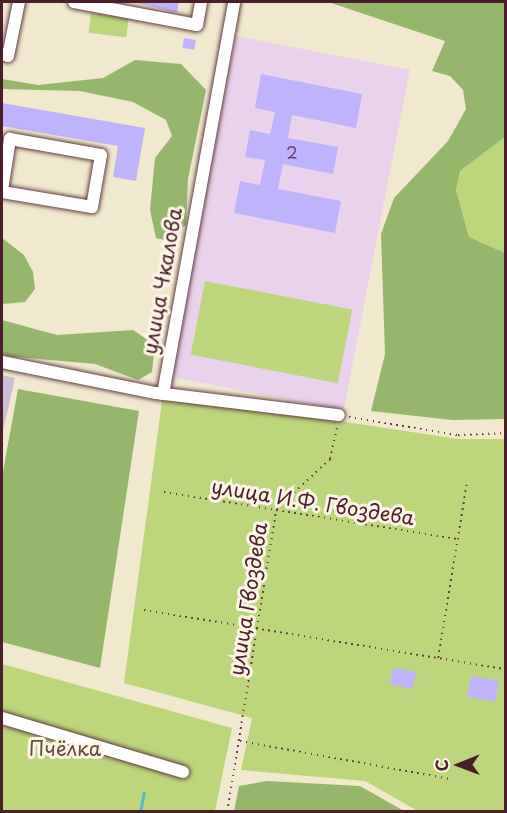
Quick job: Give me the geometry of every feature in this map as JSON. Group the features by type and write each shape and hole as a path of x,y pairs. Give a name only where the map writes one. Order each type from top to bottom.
{"street":[{"path":"2,54 8,56 19,2"},
{"path":"74,2 197,25 201,2"},
{"name":"улица Чкалова","path":"163,394 234,2"},
{"path":"10,139 100,155 92,207 2,191 10,139"},
{"path":"2,362 163,394 339,415"},
{"path":"2,718 183,772"}],"path":[{"path":"339,415 458,435 506,433"},
{"name":"улица Гвоздева","path":"227,812 276,509 330,459 339,415"},
{"path":"438,658 466,480"},
{"name":"улица И.Ф. Гвоздева","path":"164,492 458,539"},
{"path":"144,610 506,669"},
{"path":"239,741 451,779"}],"shaded area":[{"path":"236,36 410,70 344,410 170,377"},
{"path":"2,375 15,378 2,435"}],"green space":[{"path":"328,2 505,2 505,137 460,171 456,190 469,237 505,253 505,419 452,420 371,411 385,354 381,234 394,198 448,141 466,109 463,90 450,76 432,71 445,41"},
{"path":"91,13 129,18 126,37 89,33"},
{"path":"135,60 181,64 206,90 188,179 186,225 165,240 156,238 150,210 155,158 172,136 166,120 133,102 80,91 2,89 2,79 38,85 103,78"},
{"path":"505,137 505,253 469,237 456,190 460,171"},
{"path":"2,238 24,255 33,272 35,289 25,302 2,304"},
{"path":"205,281 352,310 338,383 191,355"},
{"path":"2,320 57,335 133,330 155,345 152,372 138,380 95,364 6,356 2,354"},
{"path":"18,389 139,411 100,668 2,642 2,477"},
{"path":"163,394 458,439 505,439 505,811 418,811 365,781 241,770 252,718 124,683"},
{"name":"Пчёлка","path":"2,664 232,728 215,811 2,811"},
{"path":"267,781 360,786 404,811 234,811 239,786"}],"building":[{"path":"134,2 179,2 177,13"},
{"path":"184,38 196,40 194,50 182,48"},
{"path":"261,74 362,94 356,128 292,115 288,138 338,147 333,174 283,164 278,189 341,201 335,233 234,213 240,181 260,185 265,160 245,157 250,130 270,134 275,112 255,108"},
{"path":"2,103 145,128 136,181 113,177 118,146 2,126"},
{"path":"393,668 417,672 412,689 390,684"},
{"path":"471,676 499,681 495,702 467,697"}],"waterway":[{"path":"140,812 144,792"}]}
